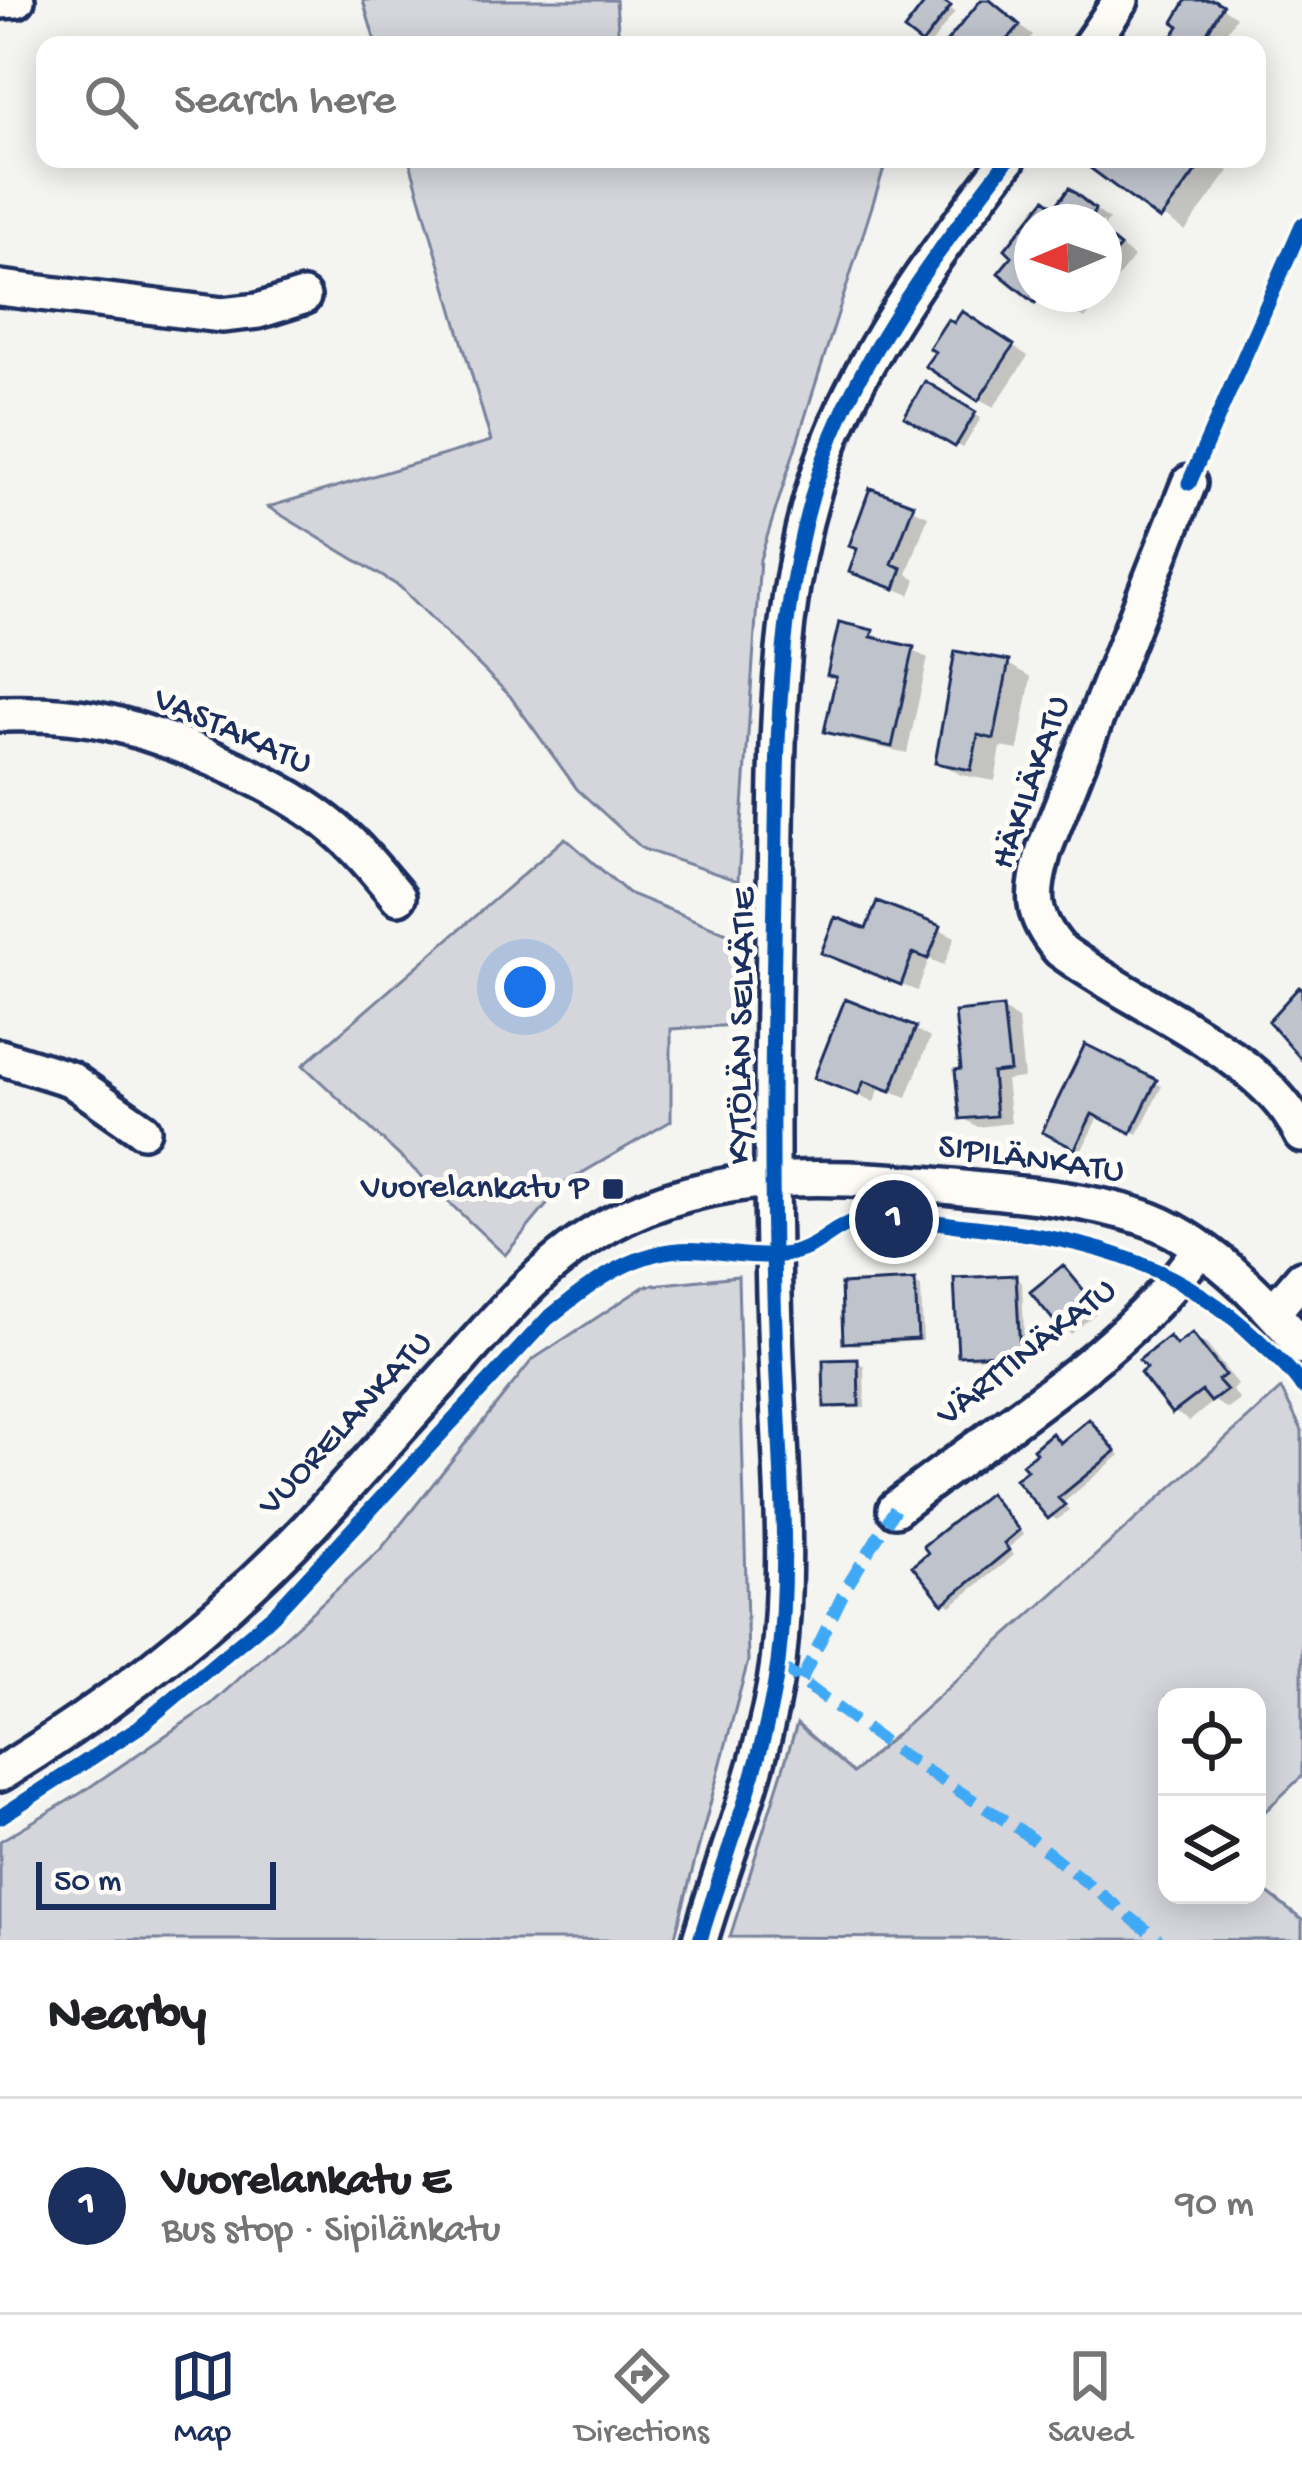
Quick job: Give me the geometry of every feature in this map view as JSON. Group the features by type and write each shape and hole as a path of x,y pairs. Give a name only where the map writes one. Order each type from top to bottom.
{"street":[{"path":"0,1 17,0"},
{"path":"1096,36 1117,1"},
{"name":"KYTÖLÄN SELKÄTIE","path":"700,1940 764,1730 778,1664 783,1591 772,1178 778,721 794,572 843,411 878,343 1002,168"},
{"path":"0,288 222,315 259,311 303,297"},
{"name":"HÄKILÄKATU","path":"1189,483 1044,850 1034,906 1041,928 1060,950 1228,1055 1292,1113 1302,1136"},
{"name":"VASTAKATU","path":"0,714 73,716 114,723 243,772 302,804 334,828 398,897"},
{"path":"0,1057 70,1079 143,1130"},
{"name":"SIPILÄNKATU","path":"772,1178 899,1181 1084,1204 1146,1218 1234,1273 1274,1311 1302,1347"},
{"name":"VUORELANKATU","path":"0,1774 78,1726 223,1612 308,1527 525,1287 573,1248 611,1224 658,1204 772,1178"},
{"name":"VÄRTTINÄKATU","path":"895,1509 1117,1339 1178,1279 1199,1250"},
{"path":"1274,1311 1302,1278"}],"shaded area":[{"path":"363,0 616,0 619,36 373,36"},
{"path":"412,168 884,168 760,559 738,881 643,849 577,789 510,696 400,587 268,507 491,441"},
{"path":"565,838 628,893 732,935 736,1025 671,1029 671,1121 565,1183 505,1255 303,1065"},
{"path":"738,1276 748,1661 674,1940 0,1940 0,1841 81,1793 210,1705 381,1549 532,1360 645,1286"},
{"path":"1281,1389 1302,1430 1302,1776 1266,1810 1266,1688 1158,1688 1158,1904 1266,1904 1266,1892 1302,1920 1302,1940 730,1937 797,1724 853,1773"}],"building":[{"path":"927,0 942,0 951,6 928,36 912,36 904,30"},
{"path":"981,0 990,0 1020,25 1011,36 951,36"},
{"path":"1186,0 1214,0 1223,5 1205,36 1173,36 1179,26 1173,22"},
{"path":"1090,168 1198,168 1160,220"},
{"path":"1069,188 1089,204 1057,204"},
{"path":"1014,238 1014,286 998,273 1012,256 1005,249"},
{"path":"962,311 1014,345 978,401 925,366 935,352 929,348 948,319 954,323"},
{"path":"925,381 976,412 955,447 904,417"},
{"path":"870,488 914,504 892,564 902,568 895,589 849,572 857,549 849,546"},
{"path":"839,622 873,630 871,637 914,647 892,747 824,732 836,677 827,675"},
{"path":"955,651 1009,661 994,739 978,735 971,770 935,763"},
{"path":"877,901 941,926 928,959 913,953 901,985 821,953 835,917 866,929"},
{"path":"1302,989 1302,1060 1268,1021"},
{"path":"845,999 916,1027 891,1091 864,1081 858,1095 814,1078"},
{"path":"1003,1007 1010,1071 992,1073 996,1116 960,1119 955,1012"},
{"path":"1085,1044 1157,1080 1131,1133 1092,1114 1075,1149 1042,1132"},
{"path":"1063,1265 1096,1305 1063,1332 1030,1292"},
{"path":"1016,1275 1020,1353 958,1356 954,1278"},
{"path":"915,1280 918,1339 843,1343 841,1284"},
{"path":"1192,1333 1225,1375 1218,1380 1227,1390 1211,1402 1202,1391 1172,1414 1140,1373 1146,1368 1139,1360 1169,1336 1176,1345"},
{"path":"858,1359 859,1406 824,1407 823,1360"},
{"path":"1089,1419 1116,1451 1058,1498 1065,1505 1048,1519 1015,1479 1027,1470 1022,1464 1036,1453 1033,1449 1052,1433 1060,1443"},
{"path":"989,1493 1019,1530 1004,1543 1009,1550 943,1604 912,1566 928,1553 923,1546"}],"marked path":[{"path":"801,1681 846,1588 895,1509"},
{"path":"778,1664 896,1751 1020,1830 1159,1940"}],"cycle path":[{"path":"700,1940 765,1733 782,1622 772,1055 777,768 792,584 822,465 845,407 920,279 1001,168"},
{"path":"1189,483 1302,225"},
{"path":"0,1817 139,1727 273,1615 547,1319 599,1280 658,1253 702,1250 782,1255 810,1247 848,1223 881,1217 1041,1236 1118,1255 1191,1288 1258,1340 1302,1387"}],"place":[{"name":"Vuorelankatu P","path":"613,1189"},
{"name":"Vuorelankatu E","path":"894,1219"}]}
